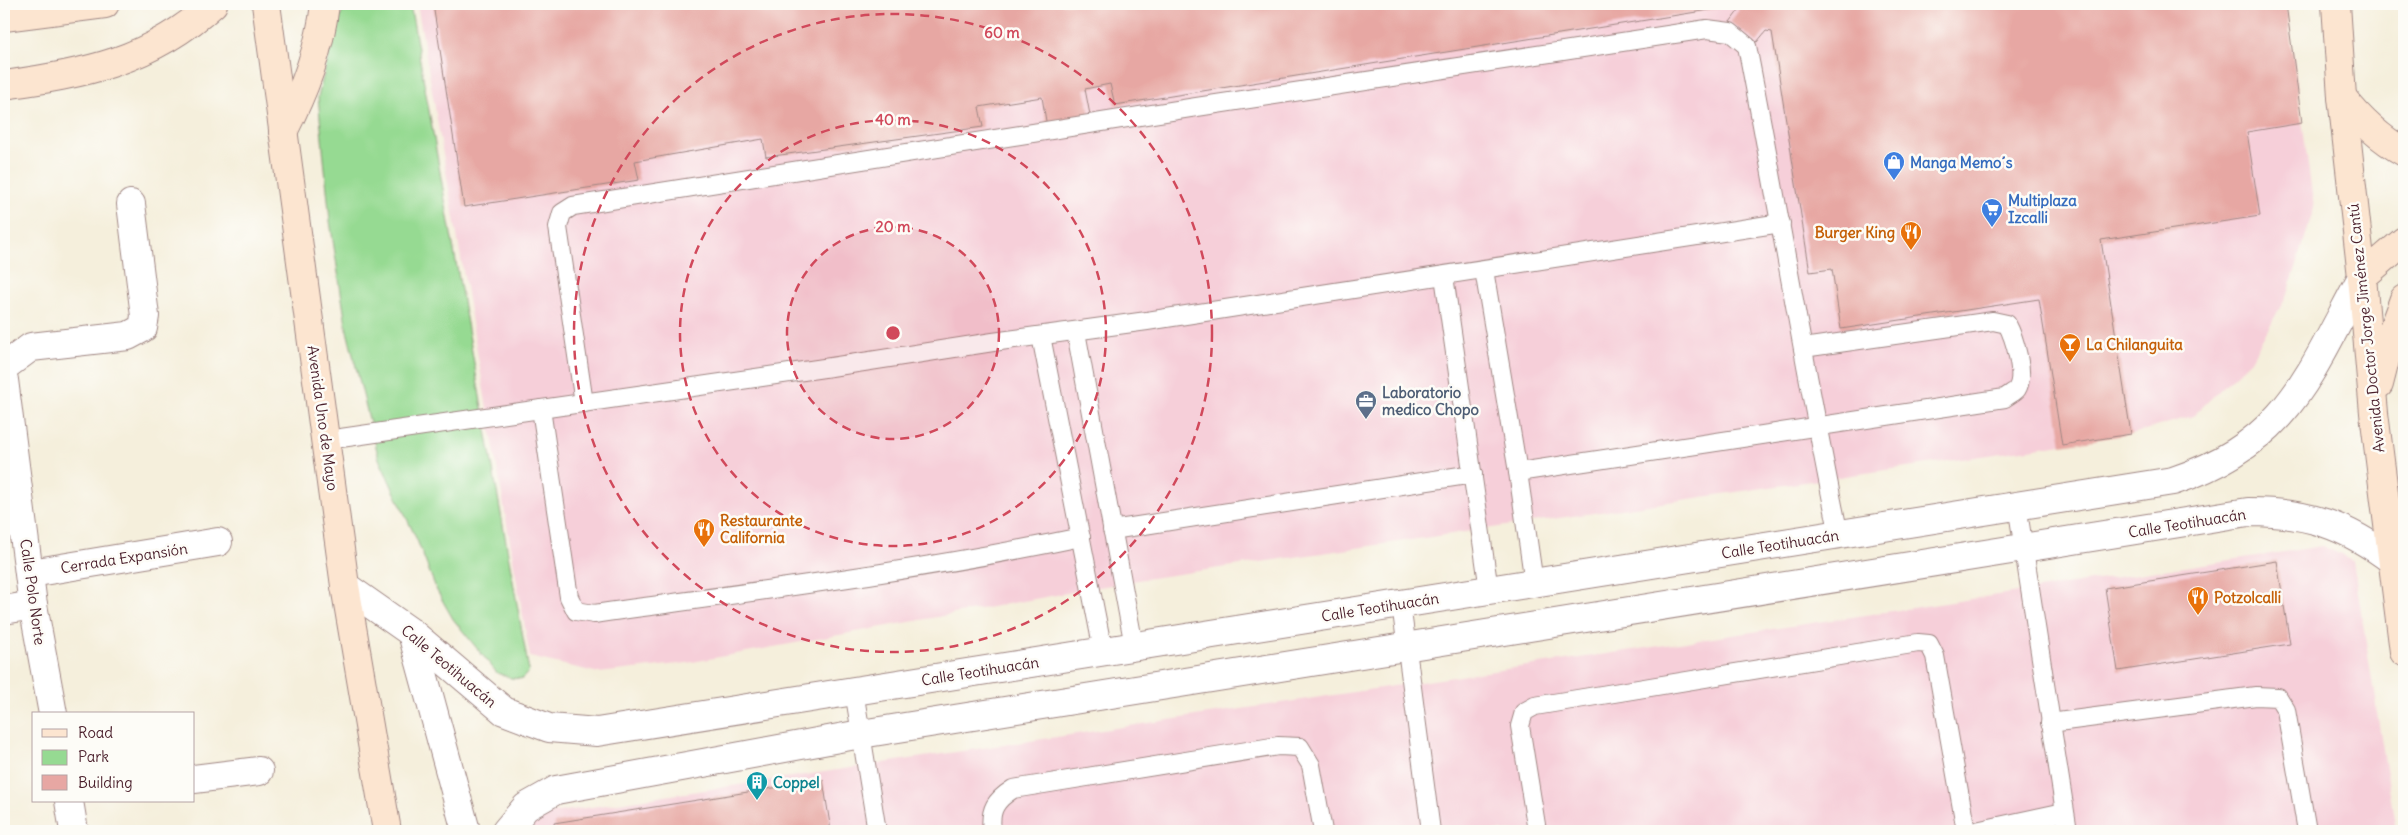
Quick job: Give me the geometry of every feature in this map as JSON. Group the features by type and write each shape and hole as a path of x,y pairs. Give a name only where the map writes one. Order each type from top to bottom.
{"main road":[{"path":"4,16 105,4"},
{"path":"4,85 80,74 112,64 143,51 172,35 212,4"},
{"name":"Avenida Uno de Mayo","path":"266,4 327,440 345,586 387,831"},
{"path":"283,132 301,97 314,61 325,4"},
{"name":"Avenida Doctor Jorge Jiménez Cantú","path":"2336,4 2342,97 2362,277 2374,413 2404,652"},
{"path":"2342,97 2359,118 2380,137 2404,152"},
{"path":"2362,277 2404,240"},
{"path":"2374,413 2381,370 2392,329 2404,299"}],"street":[{"path":"4,368 31,348 128,336 143,328 145,316 130,204"},
{"name":"Calle Teotihuacán","path":"345,586 412,633 504,711 549,728 596,732 2173,481 2222,462 2244,448 2267,429 2287,408 2304,385 2362,277"},
{"name":"Calle Polo Norte","path":"4,380 31,573 33,605 54,712"},
{"name":"Calle Teotihuacán","path":"506,831 526,807 556,790 860,734 2248,512 2280,512 2312,518 2341,528 2368,542 2392,561"},
{"name":"Cerrada Expansión","path":"31,573 218,542"},
{"path":"4,610 33,605"},
{"path":"412,633 466,831"},
{"path":"195,780 259,771"},
{"path":"69,802 74,831"}],"lane":[{"path":"584,403 558,227 562,212 572,206 1190,108 1707,29 1730,32 1747,46 1781,223 1816,428 1839,535"},
{"path":"327,440 1076,332 1781,223"},
{"path":"1484,270 1518,472 1534,582"},
{"path":"1444,276 1490,590"},
{"path":"1518,472 2005,398 2017,389 2021,378 2014,336 2007,324 1994,321 1803,348"},
{"path":"1076,332 1134,646"},
{"path":"1041,336 1103,651"},
{"path":"541,409 569,597 576,611 594,614 866,575 1026,548 1081,536"},
{"path":"1112,530 1473,474"},
{"path":"2017,505 2068,831"},
{"path":"1401,604 1431,831"},
{"path":"1537,831 1520,726 1524,712 1535,706 1918,643 1929,644 1935,656 1966,831"},
{"path":"854,691 876,831"},
{"path":"2050,723 2256,696 2278,697 2286,710 2307,831"},
{"path":"992,831 990,820 998,799 1013,789 1278,746 1300,748 1312,764 1323,831"},
{"path":"1976,831 2064,812"}],"shaded area":[{"path":"417,4 2286,4 2314,208 2289,291 2251,360 2193,416 2131,434 1138,580 687,663 599,673 530,657"},
{"path":"2323,546 2353,561 2396,831 532,831 532,816"}],"green space":[{"path":"345,4 410,4 529,671 522,679 511,678 497,673 453,619 437,591 417,540 379,459 347,331 330,221 318,97 332,42"}],"building":[{"name":"Multiplaza Izcalli","path":"433,4 2286,4 2302,123 2247,132 2260,216 2101,240 2131,434 2062,445 2039,299 1841,329 1832,269 1810,272 1772,32 1766,31 1757,42 1730,22 1739,10 1734,6 1115,105 1110,84 1085,89 1091,120 1047,127 1042,97 979,107 983,127 766,157 763,139 635,161 639,180 464,207"},
{"name":"Potzolcalli","path":"2277,561 2290,644 2118,671 2105,588"},
{"name":"Coppel","path":"823,780 831,831 555,831 554,823"}],"place":[{"name":"Manga Memo´s","path":"1894,181"},
{"name":"Multiplaza Izcalli","path":"1992,228"},
{"name":"Burger King","path":"1911,251"},
{"name":"La Chilanguita","path":"2070,363"},
{"name":"Laboratorio medico Chopo","path":"1366,420"},
{"name":"Restaurante California","path":"704,548"},
{"name":"Potzolcalli","path":"2198,616"},
{"name":"Coppel","path":"757,801"}]}
